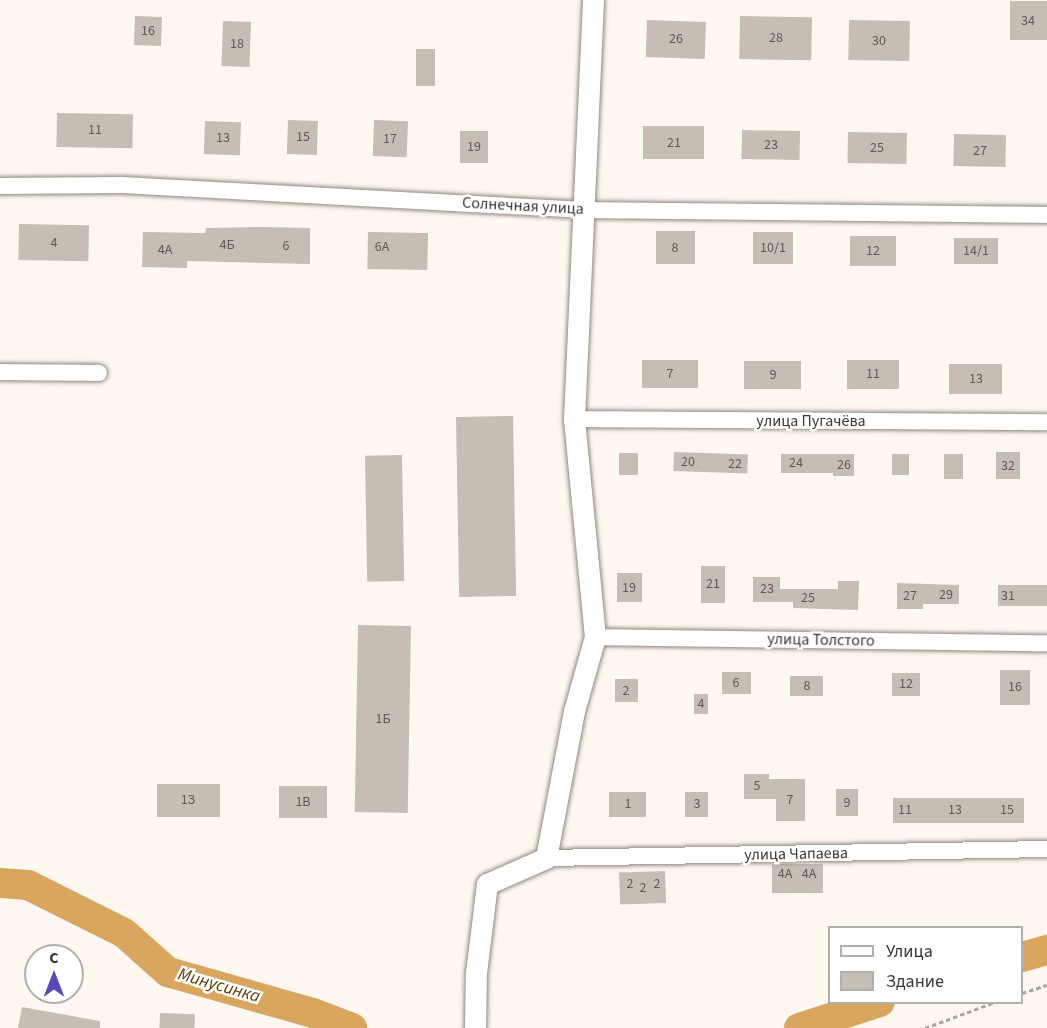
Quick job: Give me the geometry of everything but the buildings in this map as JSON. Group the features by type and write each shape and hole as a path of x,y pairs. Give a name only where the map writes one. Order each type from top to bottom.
{"street":[{"path":"476,1028 476,973 487,884 546,858 574,711 595,637 574,419 593,0"},
{"name":"Солнечная улица","path":"0,186 122,185 585,210 1047,214"},
{"path":"0,372 99,373"},
{"name":"улица Пугачёва","path":"574,419 1047,422"},
{"name":"улица Толстого","path":"595,637 1047,643"},
{"name":"улица Чапаева","path":"546,858 1047,849"}],"path":[{"path":"1023,993 1047,985"},
{"path":"925,1028 989,1004"}],"waterway":[{"name":"Минусинка","path":"0,883 28,885 124,933 168,972 313,1013 352,1028"},
{"name":"Минусинка","path":"1023,957 1047,950"},
{"name":"Минусинка","path":"799,1028 874,1004"}]}
